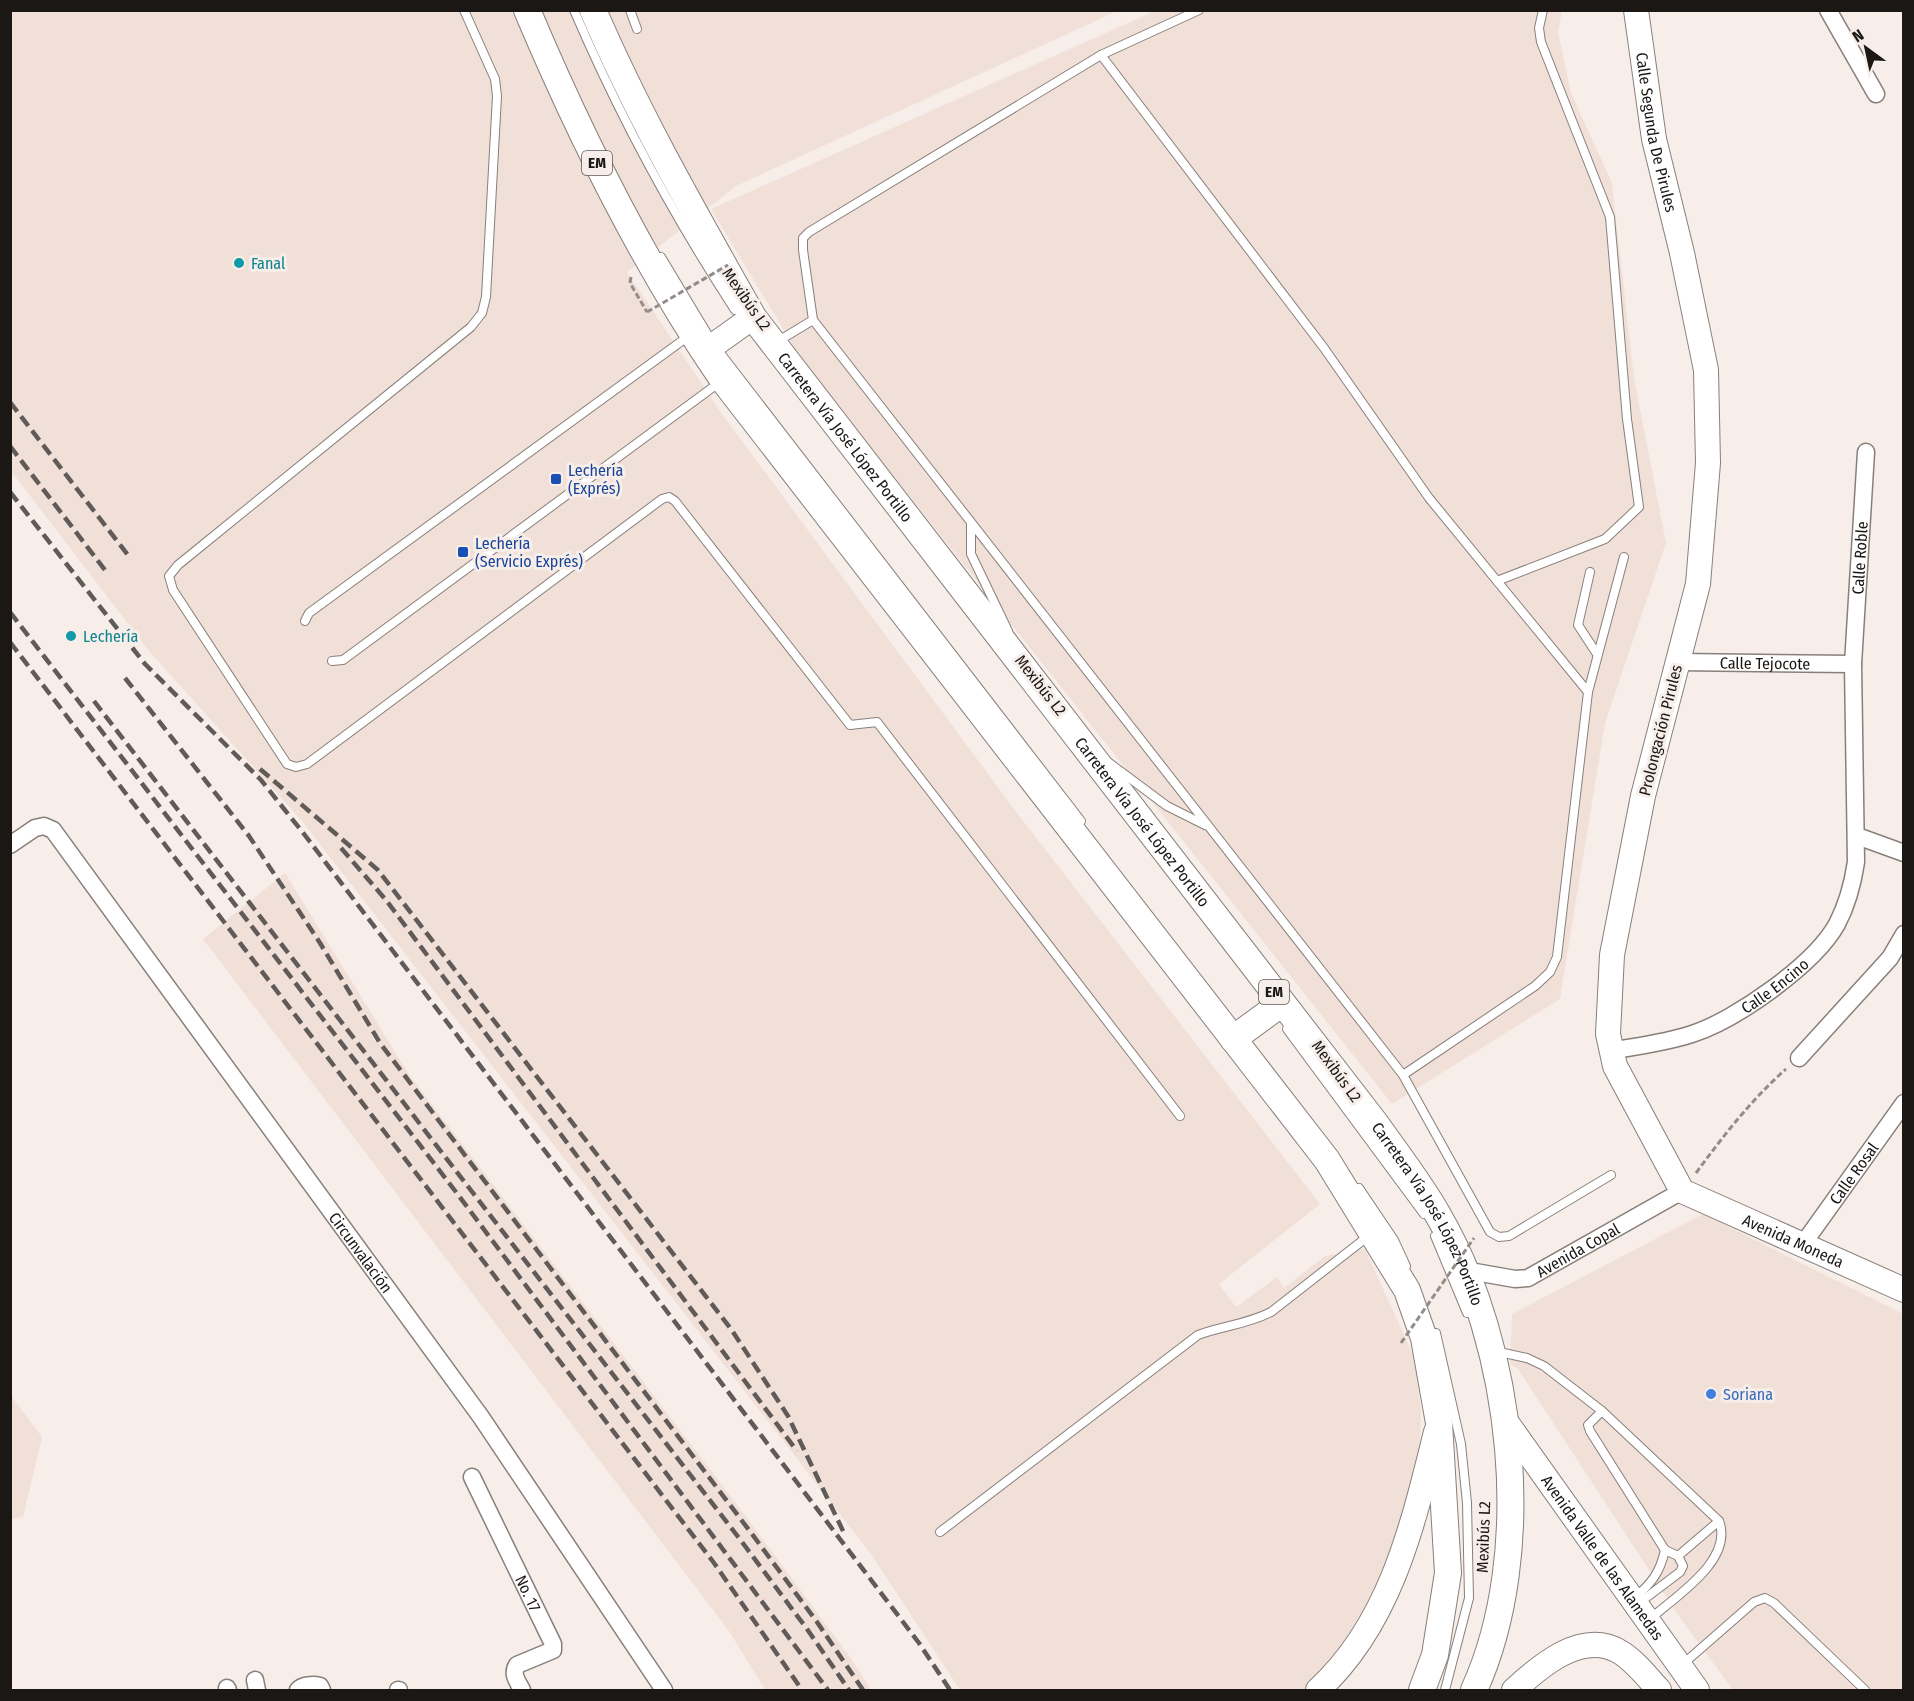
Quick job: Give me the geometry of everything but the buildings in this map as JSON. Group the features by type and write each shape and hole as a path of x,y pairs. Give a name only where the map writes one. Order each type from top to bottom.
{"main road":[{"name":"EM","path":"527,10 568,107 642,249 703,343 723,380 1240,1034 1327,1160 1407,1290 1424,1338 1438,1424 1448,1573 1435,1655 1422,1690"},
{"name":"Carretera Vía José López Portillo","path":"593,10 623,80 755,329 1021,665 1274,1004 1376,1124 1432,1206 1464,1270 1507,1423 1510,1505 1505,1588 1488,1660 1474,1690"},
{"name":"Calle Segunda De Pirules","path":"1636,10 1654,139 1682,254"},
{"name":"Prolongación Pirules","path":"1682,254 1706,370 1708,463 1698,584 1643,796 1612,955 1608,1034 1615,1066 1683,1191"},
{"path":"703,343 755,329"},
{"path":"1240,1034 1274,1004"},
{"name":"Avenida Moneda","path":"1683,1191 1901,1284"},
{"name":"Avenida Valle de las Alamedas","path":"1507,1423 1697,1690"},
{"path":"1318,1690 1334,1676 1360,1642 1379,1608 1408,1540 1438,1424"},
{"path":"1514,1690 1541,1665 1561,1654 1579,1648 1596,1646 1618,1651 1640,1669 1659,1690"}],"street":[{"path":"1828,10 1876,94"},
{"name":"Calle Roble","path":"1857,836 1853,664 1866,452"},
{"name":"Calle Tejocote","path":"1677,662 1853,664"},
{"name":"Circunvalación","path":"10,846 35,828 44,826 53,830 481,1418 664,1690"},
{"path":"1857,836 1904,853"},
{"name":"Calle Encino","path":"1610,1051 1662,1042 1695,1033 1735,1012 1781,983 1814,953 1837,924 1852,883 1857,836"},
{"path":"1799,1058 1890,958 1904,934"},
{"name":"Calle Rosal","path":"1803,1244 1904,1103"},
{"name":"Avenida Copal","path":"1464,1270 1515,1279 1528,1278 1683,1191"},
{"name":"No. 17","path":"472,1477 553,1644 553,1650 548,1654 518,1665 515,1669 514,1674 522,1690"},
{"path":"298,1690 302,1687 316,1685 322,1690"}],"lane":[{"path":"464,10 495,79 497,96 486,297 482,313 471,327 178,565 169,576 173,590 287,764 296,767 308,764 662,499 669,497 675,501 850,725 877,722 1180,1116"},
{"path":"537,10 587,129 622,190"},
{"name":"Mexibús L2","path":"574,10 614,101 696,250 755,329"},
{"path":"630,10 637,29"},
{"path":"1199,10 1101,55 809,232 803,238 803,250 813,320 1403,1075 1490,1232 1499,1237 1509,1236 1611,1175"},
{"path":"1497,581 1605,539 1639,507 1627,419 1610,217 1541,42 1539,28 1543,10"},
{"path":"1101,55 1324,348 1429,498 1588,692"},
{"path":"657,251 703,343 1084,825"},
{"path":"755,329 813,320"},
{"path":"305,621 309,613 703,343"},
{"path":"332,661 343,660 723,380"},
{"path":"971,522 971,554 1001,612 1021,665"},
{"path":"1403,1075 1535,986 1550,972 1557,957 1588,692 1624,557"},
{"path":"1590,572 1578,625 1597,654"},
{"path":"1080,742 1167,806 1208,826"},
{"name":"Mexibús L2","path":"1274,1004 1428,1221"},
{"path":"1324,1139 1337,1156"},
{"path":"1356,1184 1394,1240 1422,1302"},
{"path":"1433,1231 1472,1323"},
{"path":"940,1532 1198,1335 1254,1320 1271,1312 1372,1233"},
{"name":"Mexibús L2","path":"1431,1323 1461,1444 1467,1503 1469,1598 1445,1690"},
{"path":"1486,1352 1527,1358 1544,1366 1602,1411 1719,1521 1721,1528 1719,1553 1711,1565 1639,1609"},
{"name":"Mexibús L2","path":"1486,1352 1499,1444 1500,1515 1496,1588 1488,1611"},
{"path":"1602,1411 1588,1425 1590,1431 1665,1550 1678,1556 1683,1569 1639,1609"},
{"path":"1678,1556 1719,1521"},
{"path":"1639,1609 1662,1566 1665,1550"},
{"path":"1680,1666 1754,1602 1765,1598 1774,1603 1865,1690"}],"path":[{"path":"630,284 647,312 728,265"},
{"path":"1683,1191 1734,1121 1763,1090 1799,1058"},
{"path":"1401,1343 1474,1238"}],"shaded area":[{"path":"11,11 1117,11 736,186 627,272 722,414 1017,813 1320,1204 1219,1284 1236,1307 1277,1277 1284,1288 1325,1256 1365,1249 1414,1357 1421,1410 1419,1482 1400,1544 1353,1640 1308,1690 960,1690 871,1554 302,821 149,651 11,471"},
{"path":"1155,11 1562,11 1558,32 1571,93 1612,183 1634,378 1666,543 1605,723 1560,999 1392,1104 803,362 711,209"},
{"path":"285,873 408,1073 741,1510 850,1657 871,1690 765,1690 729,1631 203,939"},
{"path":"1703,1214 1903,1314 1903,1690 1733,1690 1683,1622 1518,1369 1510,1364 1512,1314"},
{"path":"11,1396 42,1437 23,1517 11,1519"}],"railway":[{"path":"10,402 128,555"},
{"path":"10,446 105,570"},
{"path":"10,492 145,664 261,780 304,834 919,1643 950,1690"},
{"path":"10,612 456,1192 828,1690"},
{"path":"10,642 714,1563 802,1690"},
{"path":"125,678 249,836 320,943 380,1043 752,1534 817,1622 863,1690"},
{"path":"94,701 742,1542 849,1690"},
{"path":"260,769 378,870 731,1329 788,1416 844,1533"},
{"path":"341,848 386,900 797,1451"}],"place":[{"name":"Fanal","path":"239,263"},
{"name":"Lechería (Exprés)","path":"556,479"},
{"name":"Lechería (Servicio Exprés)","path":"463,552"},
{"name":"Lechería","path":"71,636"},
{"name":"Soriana","path":"1711,1394"}]}
